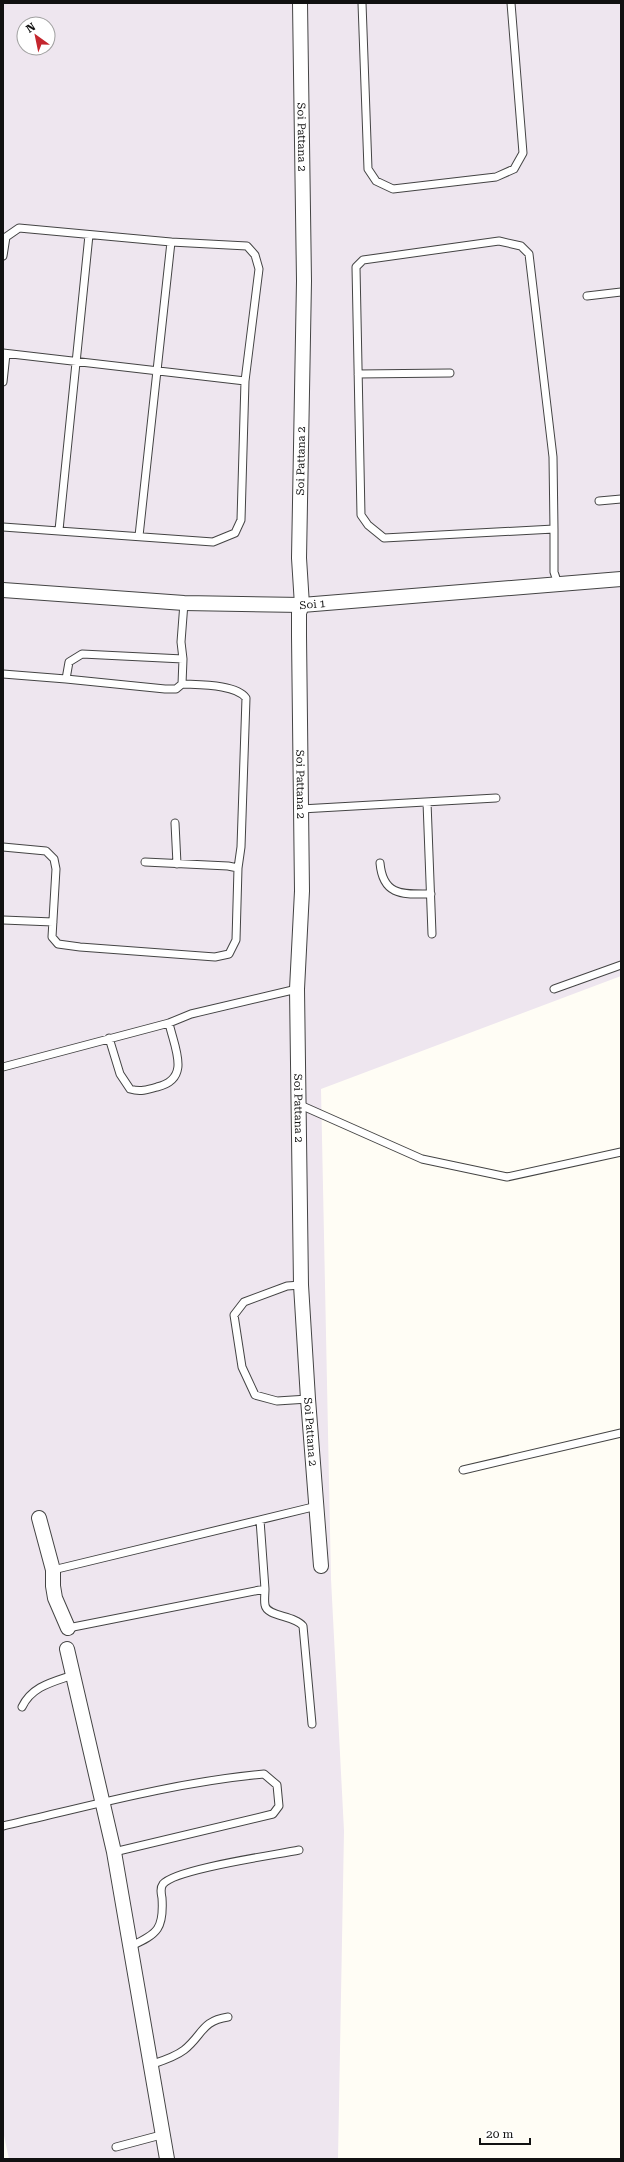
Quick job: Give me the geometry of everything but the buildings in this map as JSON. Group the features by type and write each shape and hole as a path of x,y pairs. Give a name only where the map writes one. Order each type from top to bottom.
{"street":[{"name":"Soi Pattana 2","path":"300,3 304,282 299,558 302,604 299,613 302,891 297,989 298,1104 301,1285 321,1566"},
{"name":"Soi 1","path":"3,590 184,603 302,604 621,579"},
{"path":"39,1518 53,1570 55,1598 68,1628"},
{"path":"67,1649 104,1802 114,1852 131,1946 161,2135 167,2159"}],"lane":[{"path":"362,3 368,169 376,181 393,189 496,178 514,169 520,160 523,153 511,3"},
{"path":"3,256 6,236 19,228 171,242 246,246 255,255 258,269 245,382 241,520 235,533 213,542 3,527"},
{"path":"59,530 89,235"},
{"path":"554,529 384,538 368,525 362,515 358,374 356,267 363,260 500,241 520,246 529,254 553,457 554,529 554,572 558,584"},
{"path":"139,536 171,242"},
{"path":"587,296 621,292"},
{"path":"3,382 4,353 245,382"},
{"path":"358,374 450,373"},
{"path":"599,501 621,499"},
{"path":"182,684 181,642 184,603"},
{"path":"66,679 69,662 82,654 182,659"},
{"path":"3,674 164,689 176,689 182,684 234,689 242,692 246,698 236,940 229,954 215,957 58,944 52,937 56,869 54,859 46,850 3,847"},
{"path":"301,809 496,798"},
{"path":"427,802 432,934"},
{"path":"175,823 177,864"},
{"path":"144,862 228,866 238,868"},
{"path":"380,863 384,882 391,889 402,894 431,894"},
{"path":"3,920 53,922"},
{"path":"554,989 621,965"},
{"path":"3,1067 169,1023 191,1014 297,989"},
{"path":"109,1038 120,1074 130,1089 139,1091 166,1085 177,1074 179,1064 169,1023"},
{"path":"298,1104 422,1159 507,1177 621,1152"},
{"path":"301,1285 287,1286 244,1302 234,1315 242,1367 255,1394 277,1400 308,1399"},
{"path":"463,1470 621,1433"},
{"path":"53,1570 317,1506"},
{"path":"260,1520 265,1606 272,1614 298,1621 303,1626 312,1724"},
{"path":"68,1628 265,1589"},
{"path":"22,1707 25,1699 34,1690 73,1675"},
{"path":"3,1826 104,1802 228,1777 264,1774 277,1785 279,1806 273,1814 114,1852"},
{"path":"131,1946 146,1940 155,1933 162,1924 161,1888 164,1883 173,1877 208,1868 299,1850"},
{"path":"150,2065 165,2060 184,2050 205,2026 216,2019 228,2017"},
{"path":"116,2147 161,2135"}],"shaded area":[{"path":"3,3 621,3 621,976 321,1089 331,1579 344,1831 338,2159 9,2159 3,2131"}]}
